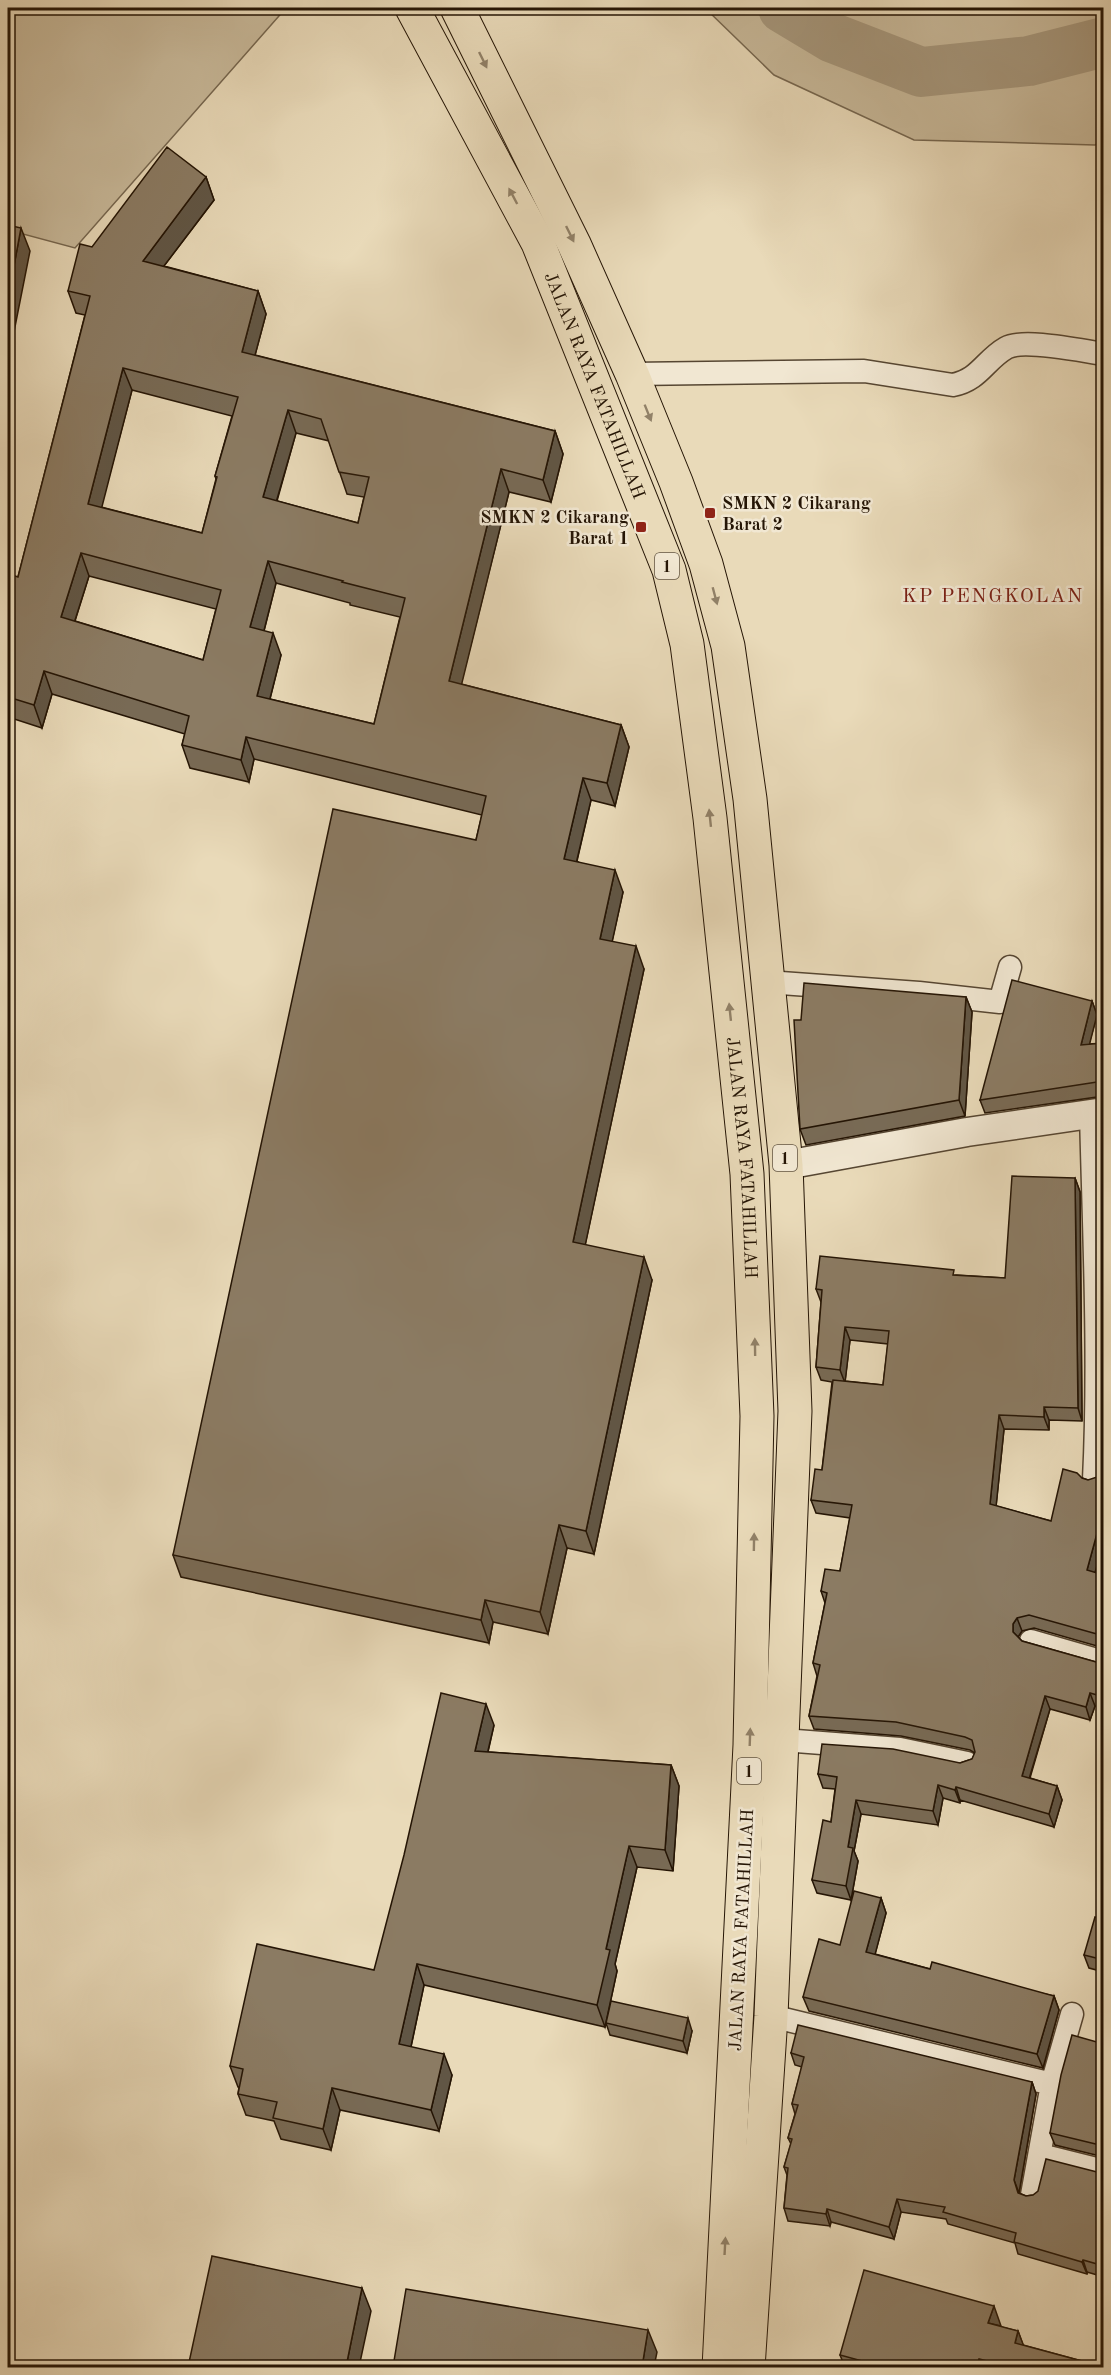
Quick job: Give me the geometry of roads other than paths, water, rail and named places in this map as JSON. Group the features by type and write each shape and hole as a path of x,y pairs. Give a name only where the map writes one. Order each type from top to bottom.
{"highway":[{"name":"JALAN RAYA FATAHILLAH","path":"412,8 538,243 669,570 687,644 710,818 747,1174 757,1416 737,2295 748,2367"},
{"name":"JALAN RAYA FATAHILLAH","path":"457,8 574,244 632,374 676,482 706,564 728,646 750,800 786,1165 795,1411 771,2016 737,2295 719,2367"}],"street":[{"path":"632,374 864,371 953,385 966,383 1008,346 1023,343 1104,354"},
{"path":"768,982 919,993 1000,1002 1010,967"},
{"path":"786,1165 968,1132 1097,1113 1100,1416 1094,1480"},
{"path":"1030,1641 1104,1662"},
{"path":"783,1740 900,1749 967,1763"},
{"path":"1032,2195 1053,2084 1072,2014"},
{"path":"771,2016 1053,2084"},
{"path":"1040,2155 1104,2171"}],"waterway":[{"path":"783,8 833,38 921,72 1029,61 1104,42"}],"place":[{"name":"SMKN 2 Cikarang Barat 2","path":"710,513"},
{"name":"SMKN 2 Cikarang Barat 1","path":"641,527"}],"district":[{"name":"KP PENGKOLAN","path":"993,595"}]}
